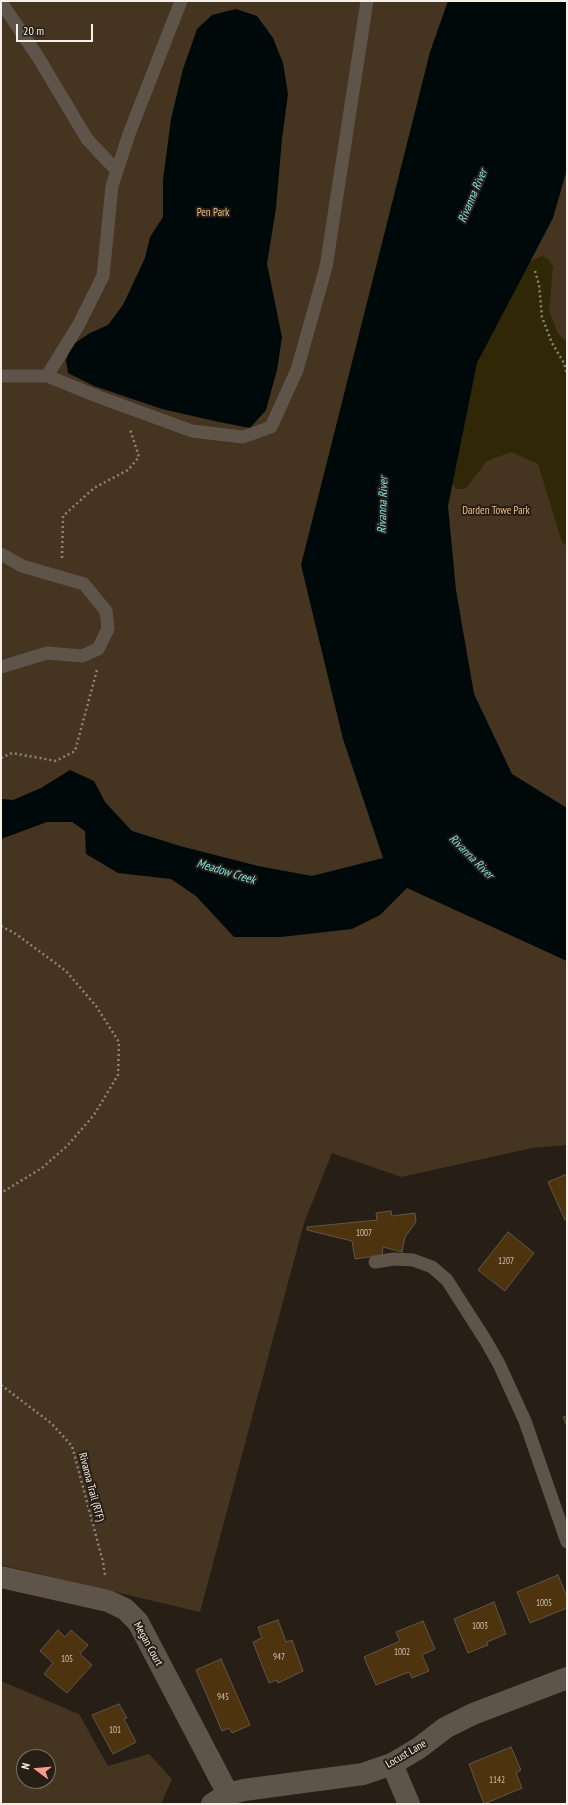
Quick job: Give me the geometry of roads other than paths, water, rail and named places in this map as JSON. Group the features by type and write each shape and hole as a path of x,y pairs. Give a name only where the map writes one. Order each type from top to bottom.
{"street":[{"name":"Megan Court","path":"1,1577 108,1601 125,1609 138,1622 220,1799"},
{"name":"Locust Lane","path":"220,1799 244,1790 363,1774 392,1764 419,1748 445,1728 474,1714 567,1678"},
{"path":"392,1764 409,1804"}],"lane":[{"path":"47,376 78,326 103,276 112,186 128,134 181,1"},
{"path":"1,376 47,376 112,402 192,431 243,437 271,427 297,370 326,268 367,1"},
{"path":"1,2 38,57 87,139 117,171"},
{"path":"1,554 22,566 84,584 106,611 108,629 98,649 82,656 47,653 1,667"},
{"path":"375,1262 394,1259 413,1260 432,1267 447,1280 499,1364 525,1421 567,1542"}],"water":[{"path":"448,1 567,1 567,169 553,218 477,363 448,506 456,590 474,694 512,774 567,808 567,961 407,888 380,915 352,929 281,937 234,937 196,896 171,879 118,873 86,854 85,831 72,822 47,822 1,839 1,799 13,800 41,788 70,770 94,781 105,802 132,831 180,846 258,866 312,876 383,858 343,739 301,565 430,52"},
{"path":"236,9 257,16 273,38 283,63 288,94 282,139 276,208 267,264 282,337 277,370 266,410 250,428 162,409 94,386 68,373 66,360 72,345 90,333 108,325 123,305 145,258 150,237 163,217 163,180 171,119 183,69 197,29 212,15"}],"water label":[{"name":"Rivanna River","path":"473,196"},
{"name":"Rivanna River","path":"383,505"},
{"name":"Rivanna River","path":"471,857"},
{"name":"Meadow Creek","path":"226,872"}],"park label":[{"name":"Pen Park","path":"213,213"},
{"name":"Darden Towe Park","path":"496,511"}]}
